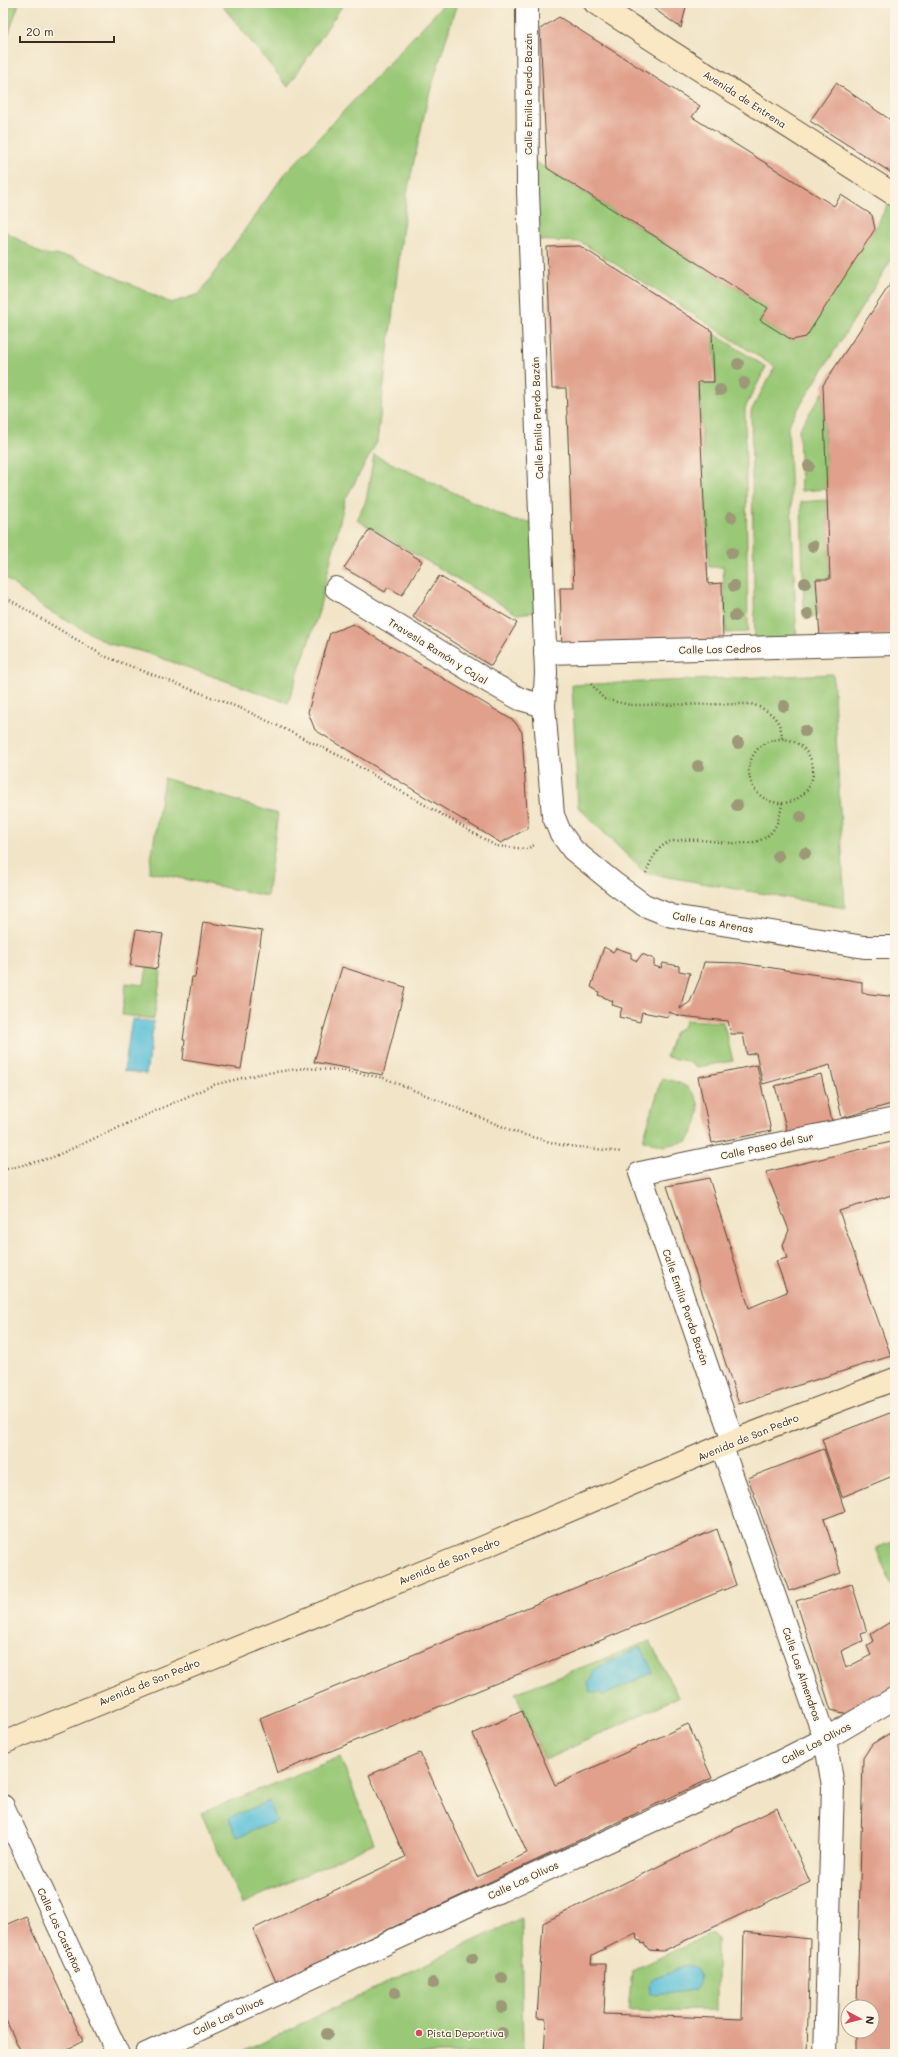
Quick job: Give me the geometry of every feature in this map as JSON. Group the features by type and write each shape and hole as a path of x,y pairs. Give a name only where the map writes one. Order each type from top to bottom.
{"main road":[{"name":"Avenida de Entrena","path":"595,3 895,195"},
{"name":"Avenida de San Pedro","path":"3,1743 727,1444 895,1379"}],"street":[{"name":"Calle Emilia Pardo Bazán","path":"528,3 528,191 545,653 544,706 553,815 560,832"},
{"name":"Travesía Ramón y Cajal","path":"336,588 491,683 520,699 544,706"},
{"name":"Calle Los Cedros","path":"545,653 895,644"},
{"name":"Calle Las Arenas","path":"560,832 573,850 615,884 644,905 672,916 864,947 895,947"},
{"name":"Calle Paseo del Sur","path":"640,1172 895,1119"},
{"name":"Calle Emilia Pardo Bazán","path":"640,1172 727,1444"},
{"name":"Calle Los Almendros","path":"727,1444 825,1739 833,1786 825,2054"},
{"name":"Calle Los Olivos","path":"146,2054 825,1739 895,1698"},
{"name":"Calle Los Castaños","path":"3,1806 118,2054"}],"path":[{"path":"3,596 104,656 245,710 342,757 496,846 527,850 560,832"},
{"path":"591,684 604,699 630,705 751,704 761,707 772,715 780,725 782,739"},
{"path":"782,739 793,741 802,746 809,755 813,765 809,786 802,795 793,801 782,803 767,800 755,790 750,781 749,771 750,761 762,744 782,739"},
{"path":"645,873 651,859 669,842 694,839 752,844 763,839 773,831 779,821 782,803"},
{"path":"3,1170 51,1158 213,1085 259,1074 306,1068 347,1071 384,1078 518,1134 540,1140 622,1152 634,1160 640,1172"}],"green space":[{"path":"3,3 19,3 3,51"},
{"path":"220,3 344,3 288,87"},
{"path":"445,3 457,3 427,102 407,193 377,442 345,500 318,614 288,703 144,652 110,644 42,607 3,576 3,230 42,254 72,257 171,303 199,294 283,176"},
{"path":"528,157 768,308 760,320 792,340 875,229 893,194 895,195 895,254 788,425 797,647 755,649 751,411 775,367 581,242 531,240"},
{"path":"713,333 766,367 745,408 748,632 726,633 723,567 709,567 699,384 716,384"},
{"path":"823,392 827,489 801,491 799,429"},
{"path":"374,455 514,521 534,522 536,612 517,614 357,520 366,501"},
{"path":"827,500 830,579 816,579 818,616 804,618 801,502"},
{"path":"833,674 845,908 645,873 578,807 572,685"},
{"path":"164,778 278,814 267,896 149,872"},
{"path":"147,967 157,969 161,973 154,1019 122,1015 126,983 144,985"},
{"path":"686,1020 723,1022 733,1061 697,1067 687,1061 666,1057 674,1033 683,1027"},
{"path":"662,1078 685,1086 694,1094 697,1100 699,1107 697,1121 688,1141 664,1146 643,1140"},
{"path":"895,1541 895,1582 891,1584 876,1548"},
{"path":"650,1641 678,1697 545,1760 515,1693"},
{"path":"340,1757 374,1843 242,1904 201,1813"},
{"path":"521,1918 523,2054 239,2054"},
{"path":"711,1933 717,1939 717,2010 628,2011 632,1971"}],"water":[{"path":"132,1019 154,1022 146,1074 124,1071"},
{"path":"641,1647 653,1672 603,1696 601,1692 596,1693 590,1691 588,1683 593,1675 591,1671"},
{"path":"269,1801 277,1821 237,1837 229,1818"},
{"path":"686,1966 692,1966 699,1974 700,1980 695,1990 656,1995 650,1992 649,1983 653,1978"}],"building":[{"path":"646,3 687,3 681,28"},
{"path":"559,17 700,106 692,117 834,206 841,195 872,215 875,229 806,337 792,340 760,320 768,308 547,168 540,29"},
{"path":"836,83 895,123 895,175 810,121"},
{"path":"580,246 712,331 714,382 698,382 708,584 722,583 723,643 562,648 560,588 574,588 566,388 552,388 547,247"},
{"path":"895,277 895,635 820,637 816,579 830,579 823,385"},
{"path":"370,529 422,561 402,595 388,587 385,592 344,568"},
{"path":"439,576 517,623 491,666 413,617"},
{"path":"353,624 514,721 522,732 528,828 501,843 315,730 308,712 330,633"},
{"path":"203,922 262,931 241,1069 183,1060 185,1040 183,1040 192,977 195,977"},
{"path":"136,930 163,934 157,969 130,965"},
{"path":"604,947 613,952 616,948 631,953 631,958 637,961 642,954 654,959 654,966 661,968 663,963 679,966 679,971 690,973 680,1009 690,1002 700,978 704,962 741,963 862,982 862,993 888,996 895,994 895,1103 842,1118 830,1065 763,1084 756,1053 747,1055 743,1034 731,1034 728,1021 680,1016 669,1012 668,1017 642,1012 640,1022 619,1017 622,1008 612,1005 613,1001 598,995 599,992 591,987"},
{"path":"342,967 405,987 383,1075 314,1062"},
{"path":"757,1065 771,1131 712,1143 698,1077"},
{"path":"821,1074 833,1125 788,1135 775,1086"},
{"path":"895,1141 895,1194 839,1211 891,1356 739,1404 667,1186 709,1178 749,1308 787,1292 776,1261 787,1258 783,1245 789,1230 766,1172"},
{"path":"895,1411 895,1475 842,1497 822,1439"},
{"path":"824,1449 845,1511 824,1519 841,1573 789,1591 748,1478"},
{"path":"717,1529 736,1585 277,1773 260,1718"},
{"path":"852,1584 867,1632 861,1634 863,1641 841,1651 846,1668 871,1655 867,1646 874,1641 871,1634 895,1619 895,1691 882,1698 880,1694 848,1714 831,1710 796,1601"},
{"path":"522,1711 555,1785 688,1724 712,1778 276,1982 253,1929 405,1857 369,1775 420,1753 477,1877 527,1853 473,1734"},
{"path":"895,1730 895,2054 856,2054 856,2039 880,2039 880,1999 857,1999 863,1758 872,1744"},
{"path":"777,1808 810,1882 663,1951 649,1950 644,1943 642,1944 641,1941 637,1940 636,1933 592,1955 591,1964 606,1964 604,2014 742,2019 744,1932 810,1939 807,2054 544,2054 546,2019 537,2018 543,1923"},
{"path":"26,1916 83,2041 58,2054 21,2052 3,2014 3,1926"}],"place":[{"name":"Pista Deportiva","path":"419,2033"}]}
